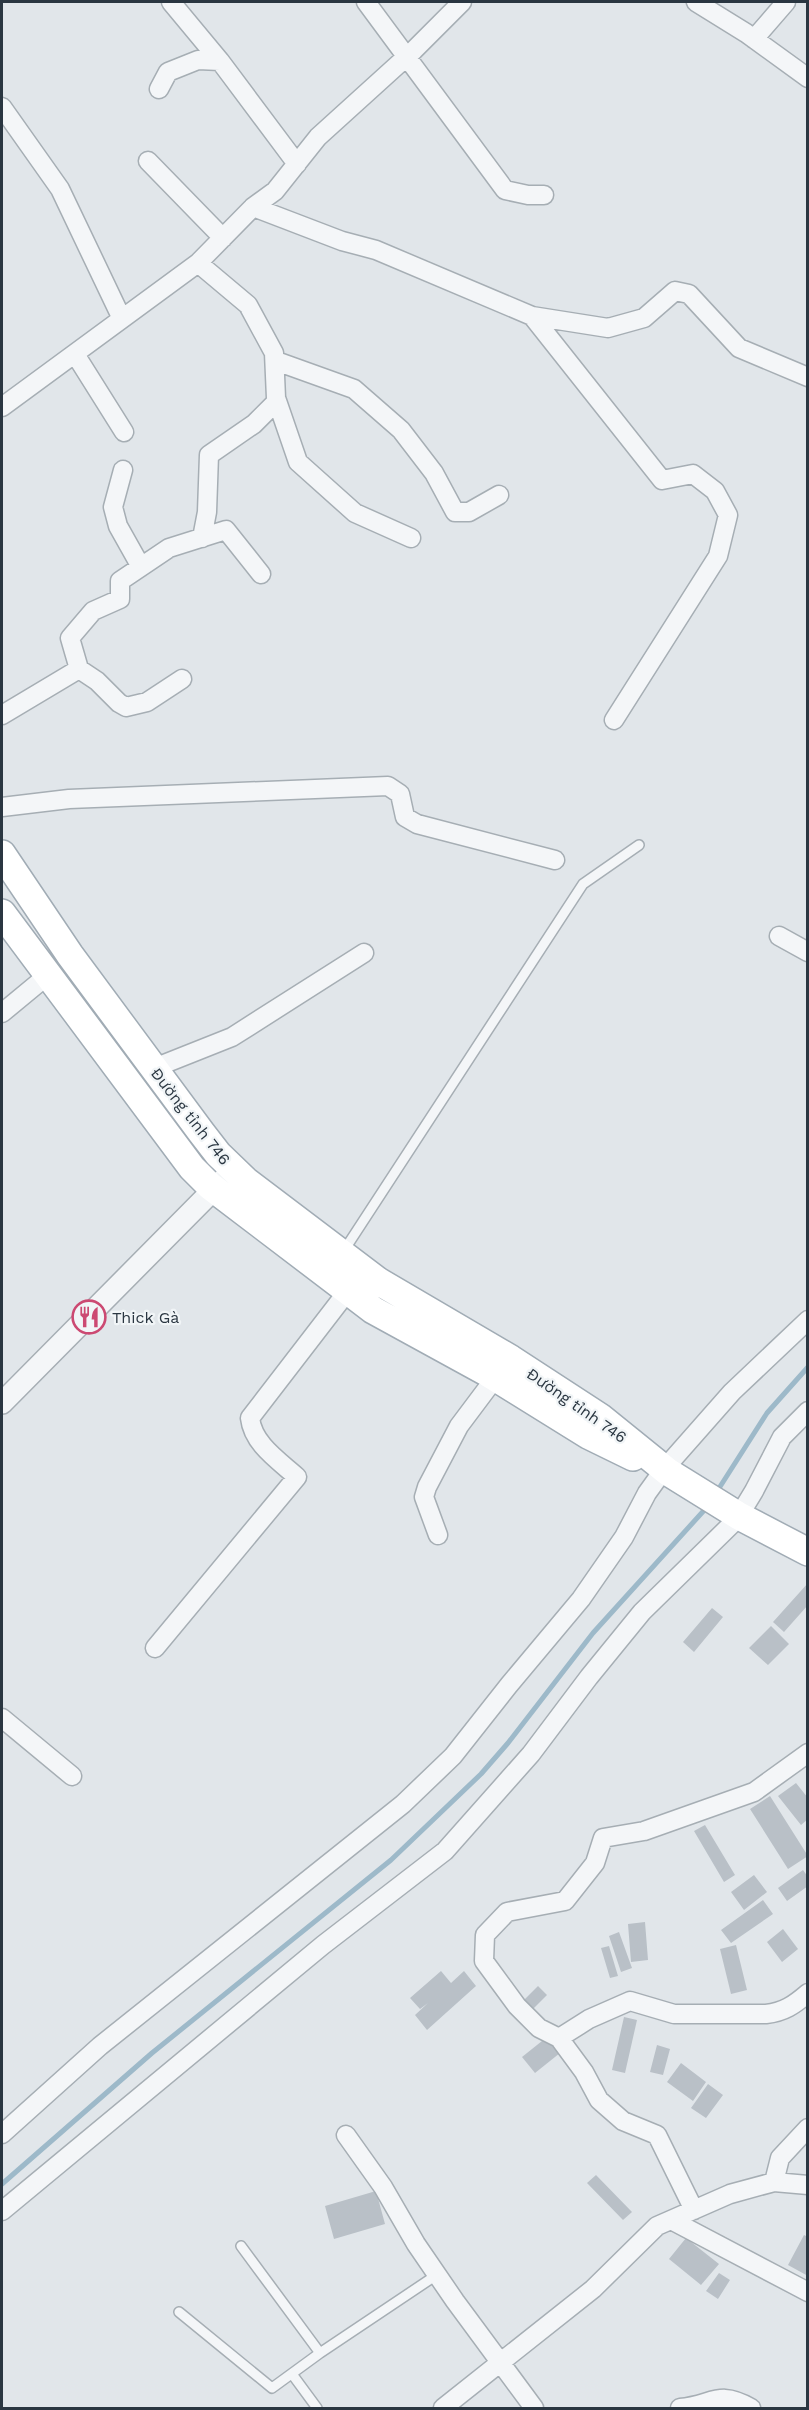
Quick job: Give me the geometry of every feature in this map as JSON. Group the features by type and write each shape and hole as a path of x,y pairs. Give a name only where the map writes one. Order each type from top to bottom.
{"main road":[{"name":"Đường tỉnh 746","path":"2,854 70,955 206,1139 234,1169 378,1281 511,1359 600,1417 664,1470"},
{"name":"Đường tỉnh 746","path":"2,913 192,1168 214,1190 347,1292 409,1332 495,1378 588,1435 664,1470"},
{"path":"664,1470 739,1516 807,1552"}],"street":[{"path":"171,2 220,60 297,164"},
{"path":"366,2 505,190 528,195 544,195"},
{"path":"2,407 198,262 253,207 275,191 318,137 406,57 462,2"},
{"path":"696,2 754,39 807,78"},
{"path":"754,39 786,2"},
{"path":"159,89 168,72 198,60 220,60"},
{"path":"2,107 60,189 122,319"},
{"path":"148,161 223,238"},
{"path":"253,207 342,241 376,249 532,316 608,328 644,318 675,291 688,294 739,348 807,376"},
{"path":"198,262 248,305 274,353 277,401 298,462 355,513 411,538"},
{"path":"532,316 662,480 693,474 715,491 728,515 718,556 614,720"},
{"path":"75,354 124,432"},
{"path":"276,361 354,389 401,430 434,473 455,512 469,512 499,495"},
{"path":"202,538 207,512 209,455 254,424 277,401"},
{"path":"123,470 113,507 118,526 141,567"},
{"path":"182,679 147,702 126,707 118,703 97,681 79,669 70,638 93,611 120,599 120,581 169,548 226,530 261,574"},
{"path":"2,715 79,669"},
{"path":"2,807 69,799 388,786 400,794 405,817 417,824 555,860"},
{"path":"779,936 807,952"},
{"path":"154,1068 232,1037 364,953"},
{"path":"2,1013 48,975"},
{"path":"2,1403 234,1169"},
{"path":"154,1648 297,1477 262,1445 252,1431 250,1418 347,1292"},
{"path":"2,2134 99,2046 403,1804 453,1755 581,1599 624,1537 647,1492 664,1470 732,1392 807,1320"},
{"path":"438,1535 424,1497 427,1487 459,1425 495,1378"},
{"path":"2,2211 323,1945 445,1851 531,1754 642,1612 715,1543 739,1516 782,1437 807,1411"},
{"path":"2,1718 72,1776"},
{"path":"694,2210 657,2135 623,2121 599,2100 584,2072 559,2038 539,2028 517,2006 484,1961 485,1935 507,1912 565,1901 595,1863 603,1838 644,1831 754,1792 807,1754"},
{"path":"559,2038 589,2019 630,2001 674,2014 766,2014 790,2008 807,1993"},
{"path":"774,2182 780,2158 807,2128"},
{"path":"346,2135 382,2187 416,2244 534,2409"},
{"path":"442,2409 592,2289 657,2226 673,2221 730,2194 774,2182 807,2185"},
{"path":"673,2221 807,2292"},
{"path":"680,2409 697,2406 721,2397 741,2402 751,2409"}],"lane":[{"path":"341,1254 583,884 639,845"},
{"path":"241,2246 320,2353"},
{"path":"179,2312 272,2388 438,2274"},
{"path":"292,2373 318,2409"}],"building":[{"path":"808,1583 808,1605 784,1632 773,1622"},
{"path":"712,1608 723,1617 694,1652 683,1642"},
{"path":"771,1626 789,1644 768,1665 749,1648"},
{"path":"796,1783 808,1798 808,1819 801,1825 778,1796"},
{"path":"770,1796 808,1856 788,1869 750,1809"},
{"path":"705,1825 735,1875 724,1882 694,1831"},
{"path":"803,1870 808,1877 808,1886 787,1901 778,1888"},
{"path":"754,1875 767,1892 744,1910 731,1892"},
{"path":"763,1900 773,1914 731,1943 721,1930"},
{"path":"645,1922 648,1960 631,1962 628,1924"},
{"path":"783,1929 798,1949 782,1962 767,1942"},
{"path":"619,1932 632,1968 621,1972 609,1936"},
{"path":"736,1945 747,1990 731,1994 720,1949"},
{"path":"609,1946 618,1976 610,1978 601,1948"},
{"path":"441,1971 451,1983 464,1971 476,1986 427,2030 415,2015 428,2003 420,2009 410,1998"},
{"path":"538,1986 547,1995 530,2012 521,2003"},
{"path":"624,2017 637,2020 625,2073 612,2070"},
{"path":"547,2037 560,2053 535,2073 522,2057"},
{"path":"657,2045 670,2049 663,2075 650,2072"},
{"path":"681,2063 706,2082 693,2101 667,2082"},
{"path":"708,2084 723,2095 706,2118 691,2108"},
{"path":"596,2175 632,2212 623,2220 587,2183"},
{"path":"376,2191 385,2224 334,2239 325,2206"},
{"path":"804,2235 808,2237 808,2276 788,2265"},
{"path":"686,2238 719,2264 701,2285 669,2259"},
{"path":"719,2273 730,2280 718,2299 706,2291"}],"waterway":[{"path":"716,1493 767,1413 808,1367"},
{"path":"2,2184 152,2053 391,1860 481,1774 508,1743 593,1633 708,1506"}],"place":[{"name":"Thick Gà","path":"89,1317"}]}
